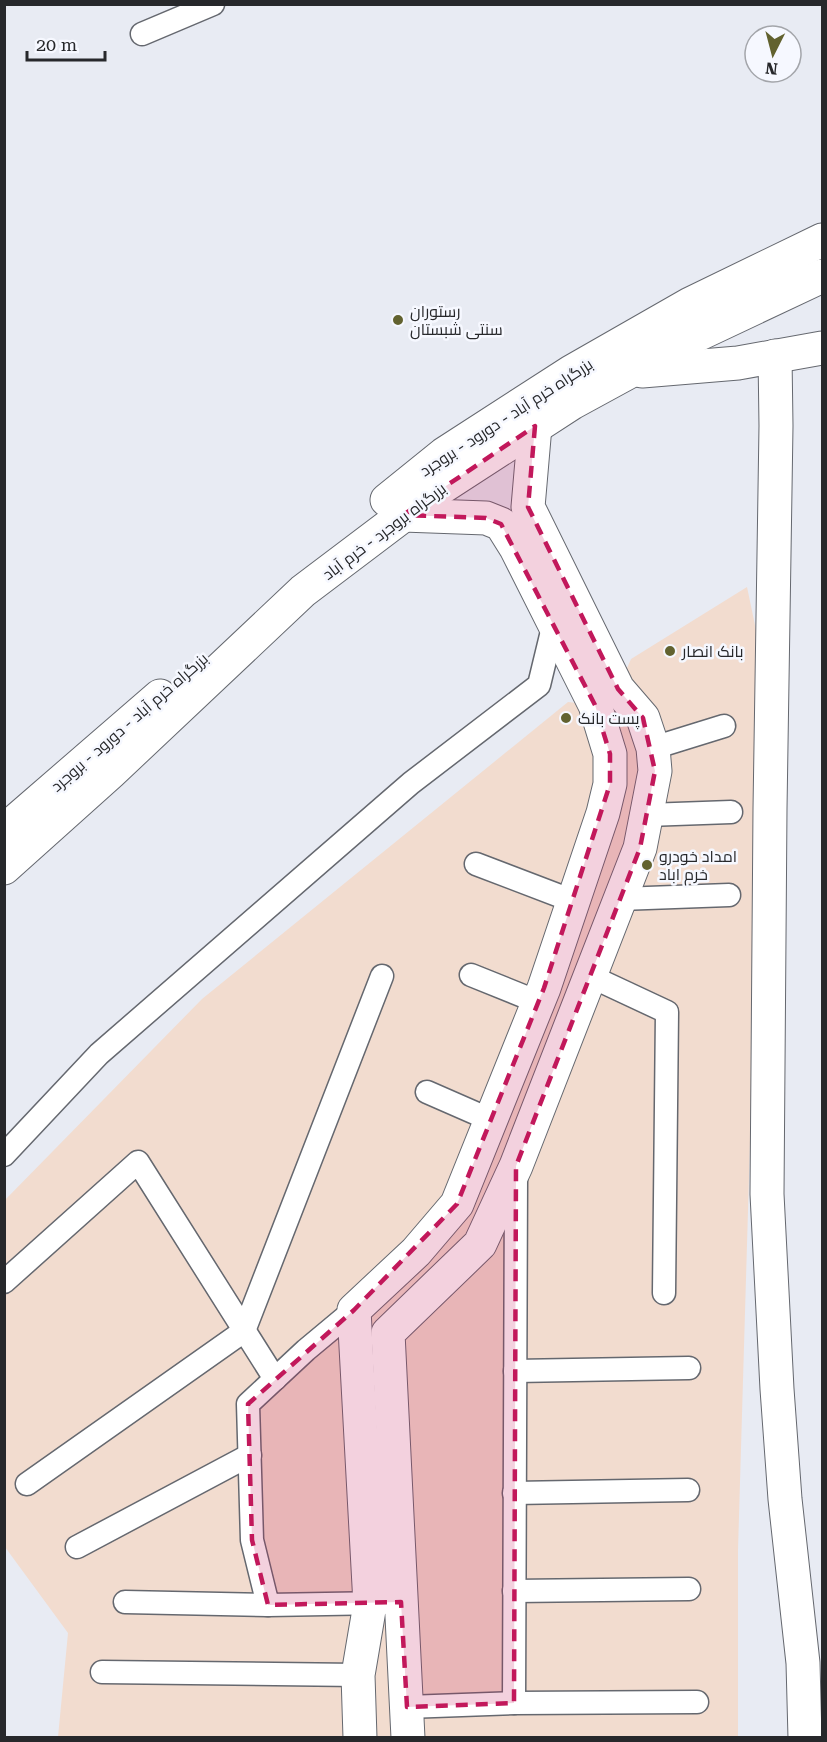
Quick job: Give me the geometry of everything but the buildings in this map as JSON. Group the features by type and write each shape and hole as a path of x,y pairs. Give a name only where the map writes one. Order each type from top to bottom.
{"main road":[{"path":"690,304 822,228"},
{"name":"بزرگراه خرم آباد - دورود - بروجرد","path":"4,831 321,553 444,454 571,372 690,304 822,240"},
{"name":"بزرگراه بروجرد - خرم آباد","path":"4,868 110,773 303,591 430,495 535,426 628,372 695,336 822,276"},
{"path":"628,372 738,363 822,348"},
{"path":"774,356 776,450 769,832 767,1194 777,1400 803,1663 805,1737"},
{"path":"360,1737 358,1675 386,1603 388,1333 480,1244 516,1166 640,848 656,771 653,748 643,718 618,689 528,507 535,426"},
{"path":"403,515 477,518 501,524 516,548 596,705 609,754 610,784 603,813 541,995 457,1204 416,1252 354,1310 386,1603 407,1722"},
{"path":"541,995 585,988"},
{"path":"416,1252 452,1272"}],"street":[{"path":"142,34 213,4"},
{"path":"4,1155 99,1054 411,783 539,685 554,623"},
{"path":"653,748 724,726"},
{"path":"647,815 731,812"},
{"path":"476,864 573,901"},
{"path":"620,899 729,895"},
{"path":"471,975 541,995"},
{"path":"27,1484 244,1331 382,976"},
{"path":"585,988 667,1012 664,1293"},
{"path":"427,1092 491,1120"},
{"path":"4,1282 138,1162 275,1379"},
{"path":"514,1703 516,1166"},
{"path":"268,1605 252,1540 248,1404 306,1350 354,1310"},
{"path":"515,1371 689,1368"},
{"path":"77,1547 250,1455"},
{"path":"514,1493 688,1490"},
{"path":"514,1592 689,1589"},
{"path":"124,1602 268,1605 386,1603"},
{"path":"102,1672 358,1675"},
{"path":"407,1722 514,1703 697,1702"}],"highlighted area":[{"path":"535,426 528,507 618,689 643,718 655,771 640,848 516,1166 514,1703 407,1707 401,1602 268,1605 252,1540 248,1404 354,1310 457,1204 544,988 610,784 610,754 595,705 501,524 486,518 403,515"}],"shaded area":[{"path":"747,587 764,668 738,1550 738,1737 58,1737 68,1633 5,1547 4,1201 202,999 568,702 596,705 618,689 631,659"}],"place":[{"name":"رستوران سنتی شبستان","path":"398,320"},
{"name":"بانک انصار","path":"670,651"},
{"name":"پست بانک","path":"566,718"},
{"name":"امداد خودرو خرم اباد","path":"647,865"}]}
